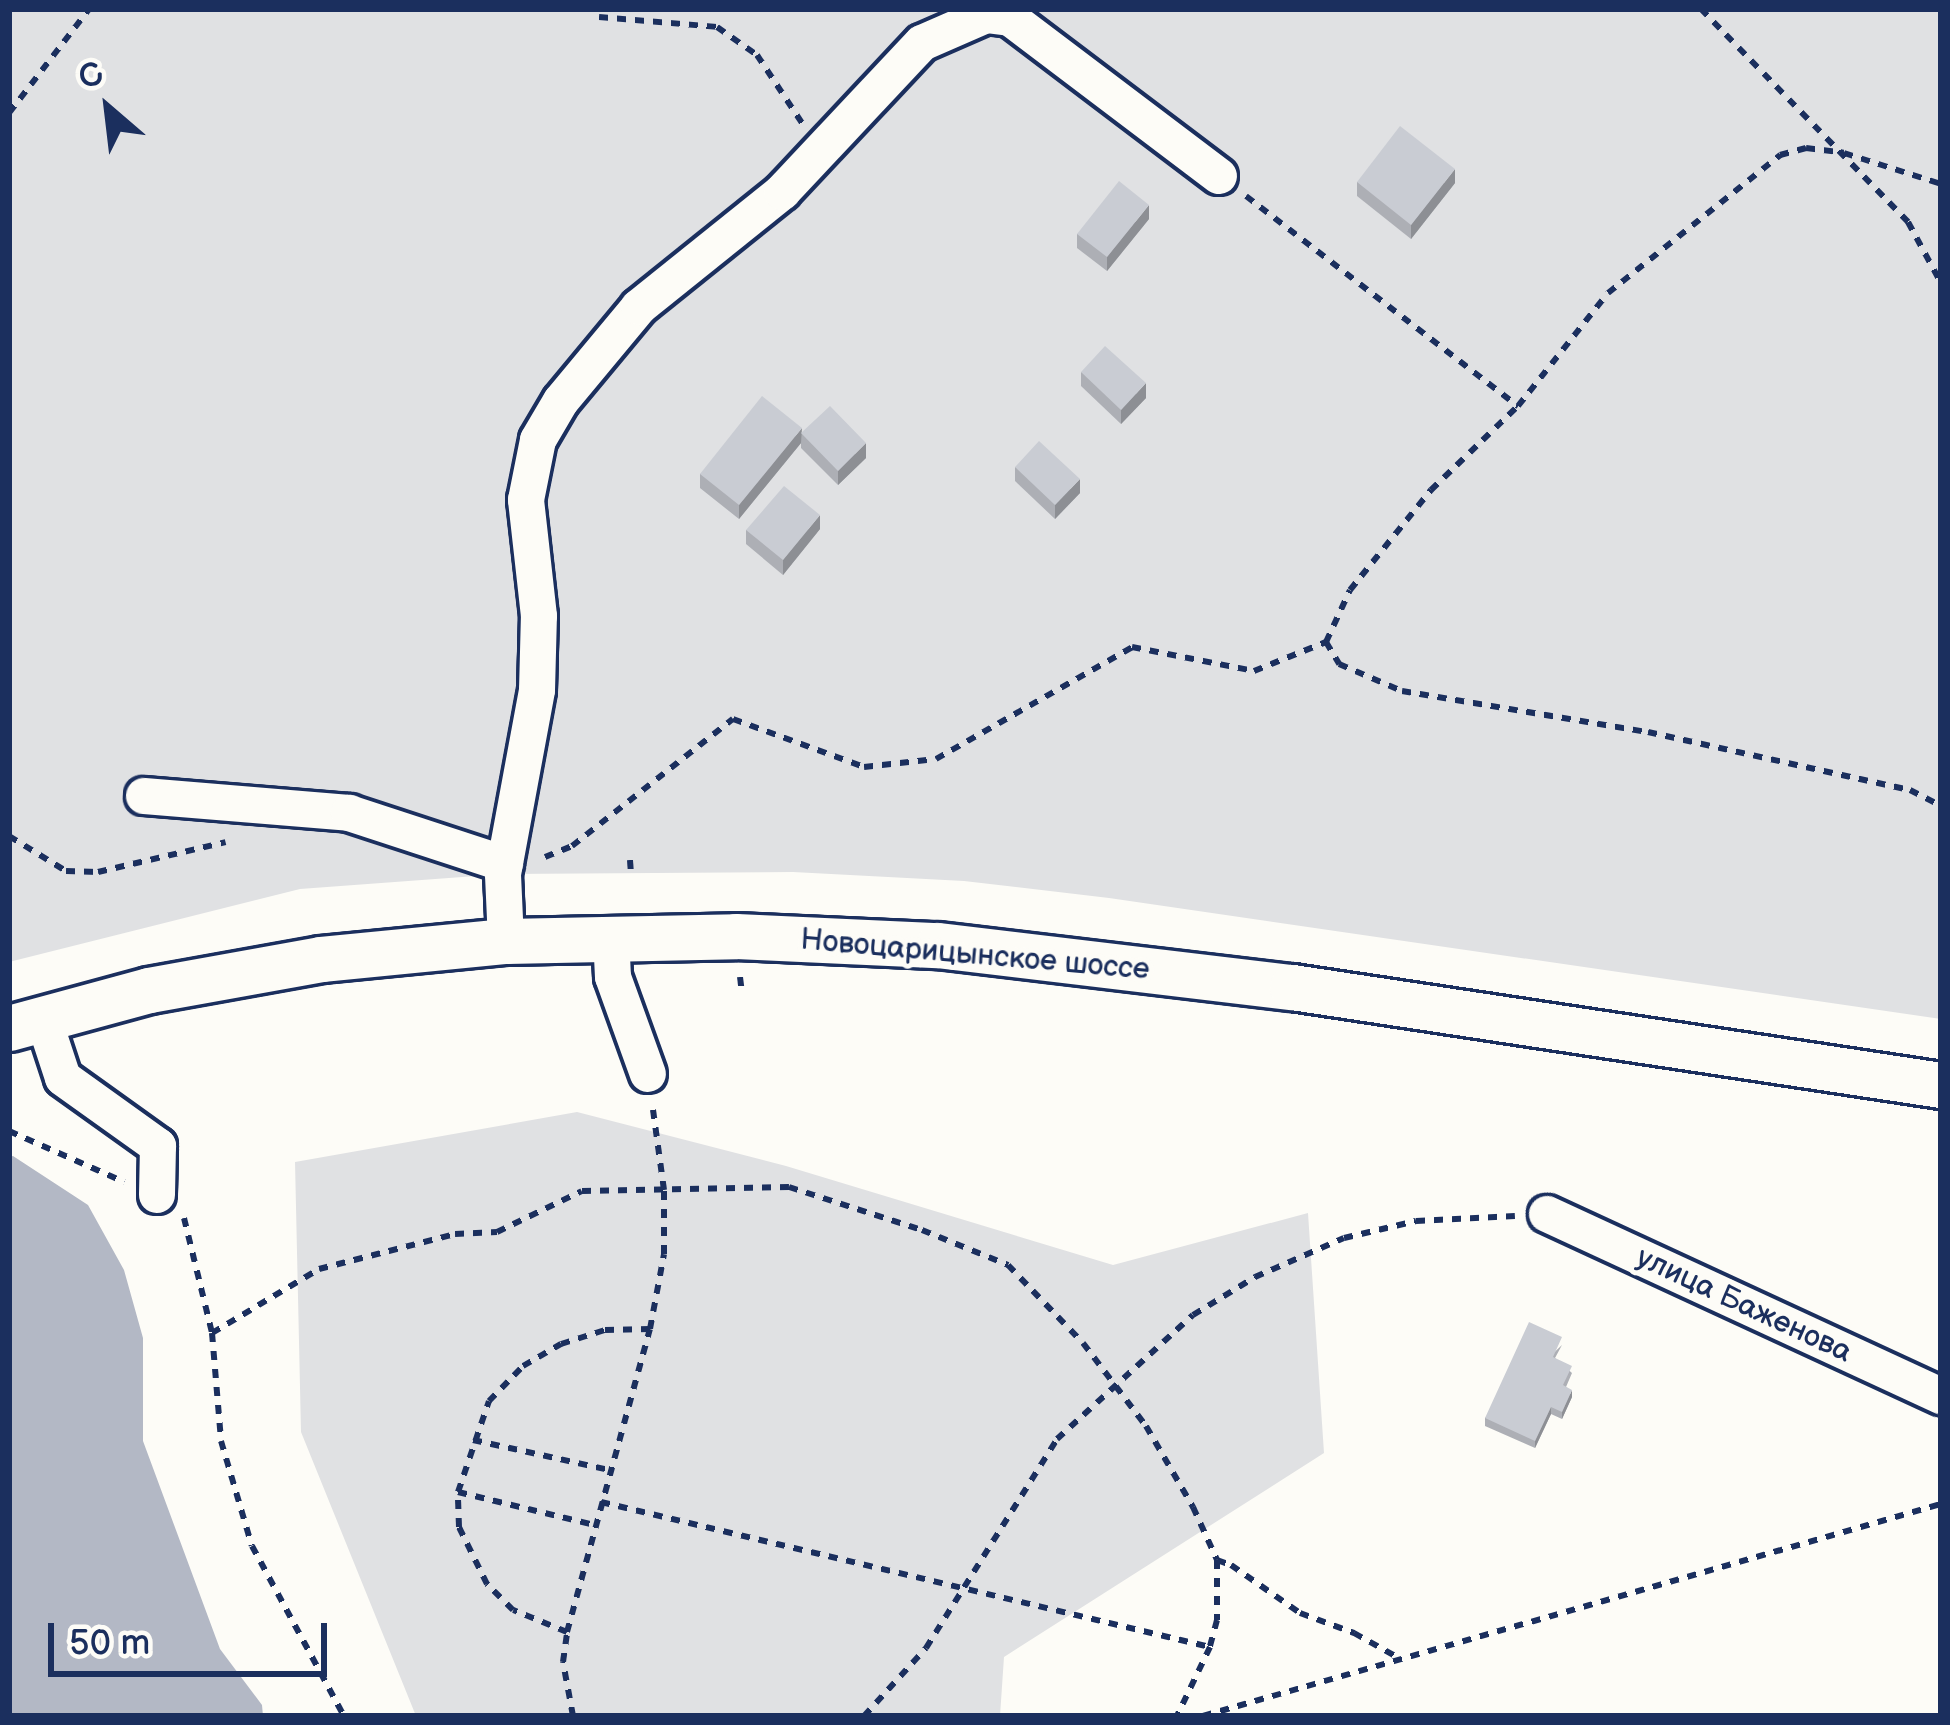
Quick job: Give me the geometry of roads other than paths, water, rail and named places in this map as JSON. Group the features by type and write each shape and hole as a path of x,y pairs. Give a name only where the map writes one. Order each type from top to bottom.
{"main road":[{"name":"Новоцарицынское шоссе","path":"26,1023 243,969 506,941 611,935 758,937 1005,953 1292,987 1941,1085"}],"street":[{"path":"506,941 504,869 537,690 539,616 526,500 538,440 561,401 639,307 782,192 922,43 986,15 1010,18 1220,176"},
{"path":"144,796 349,813 504,869"},
{"path":"611,935 613,977 648,1074"},
{"path":"26,1023 63,1078 158,1146 157,1195"},
{"name":"улица Баженова","path":"1547,1214 1941,1396"}]}
